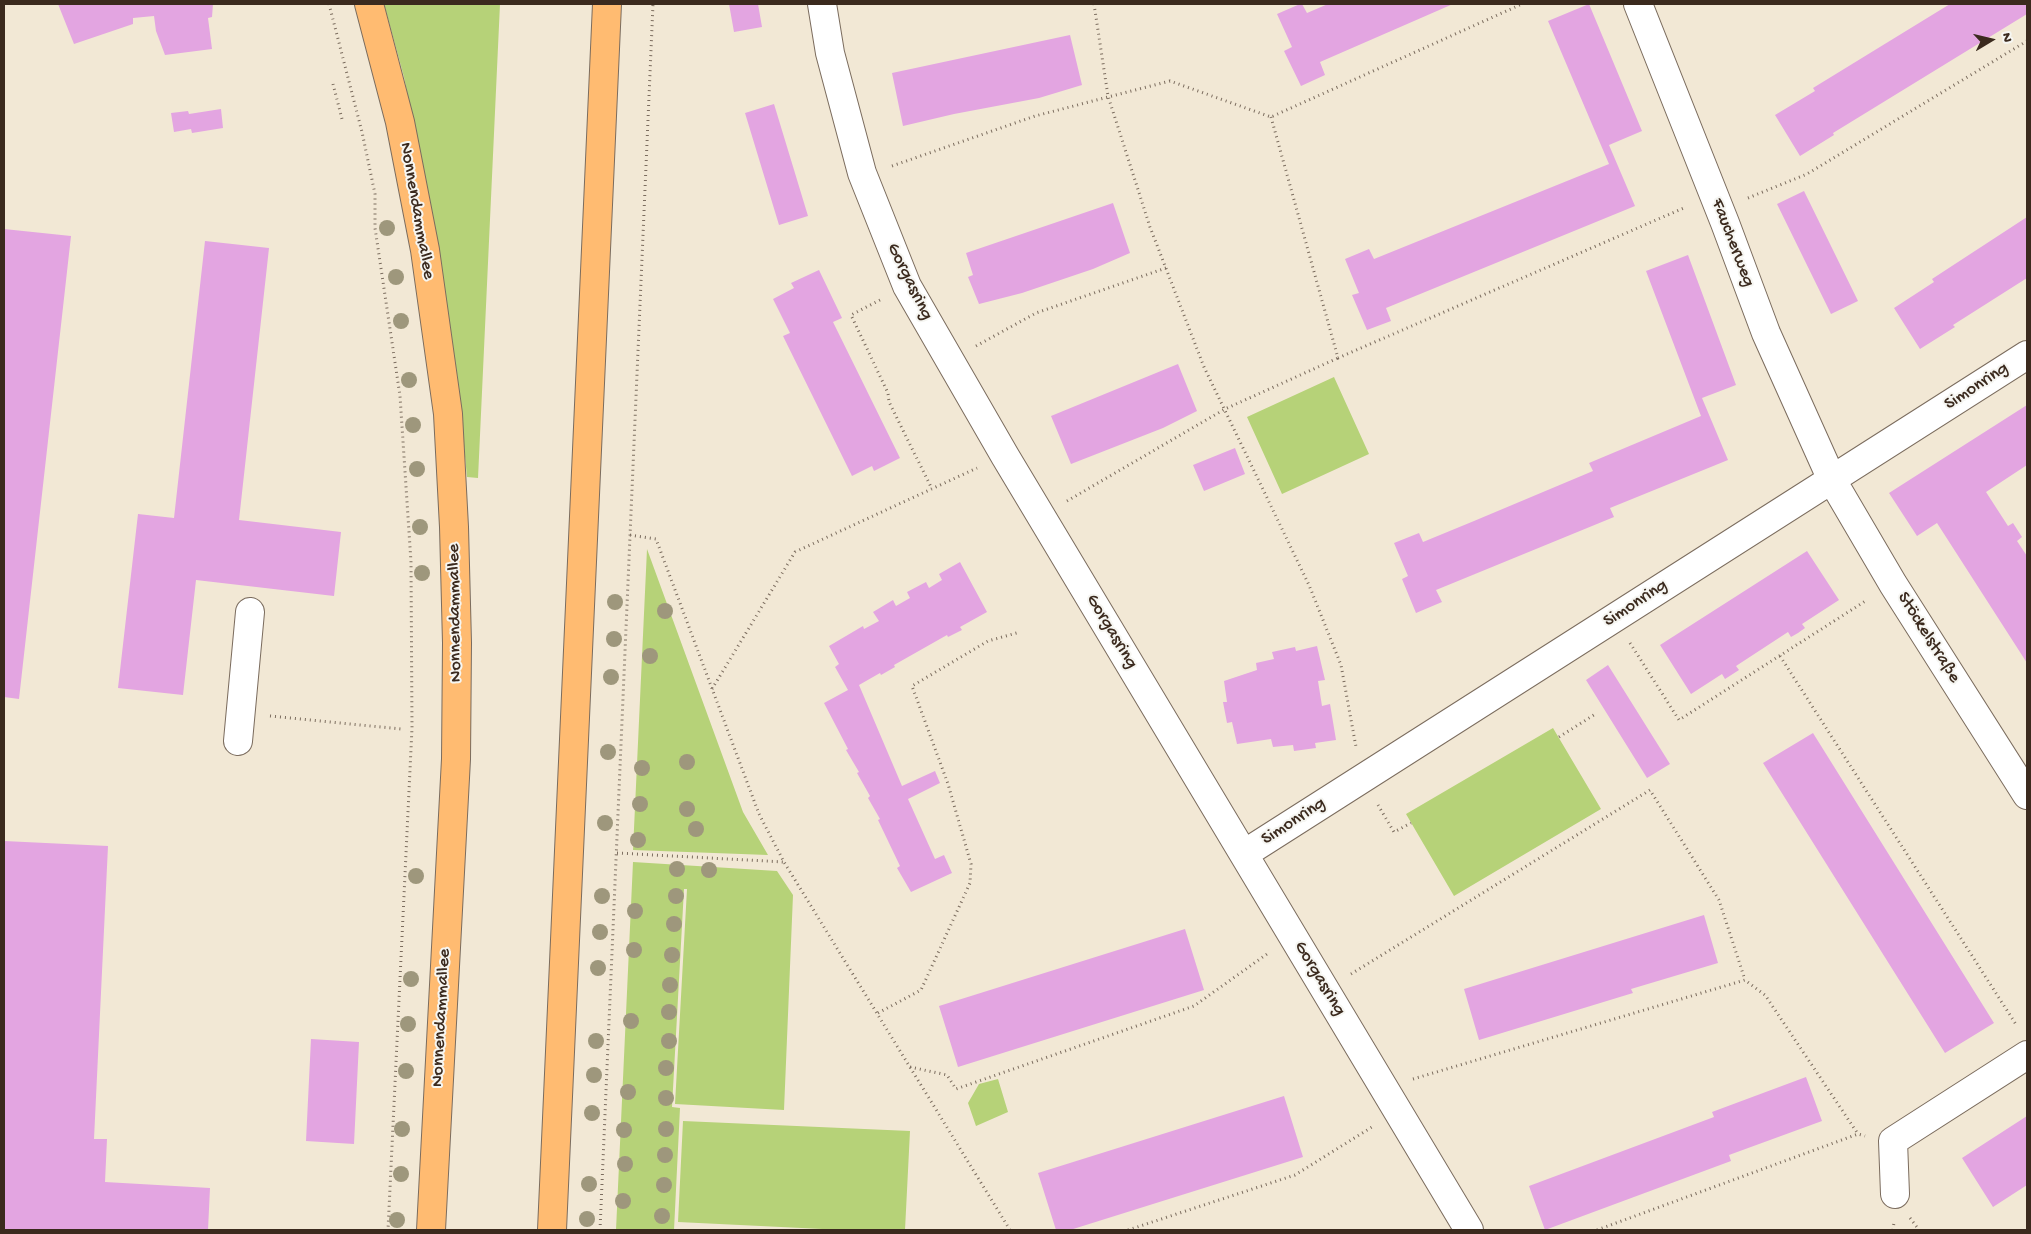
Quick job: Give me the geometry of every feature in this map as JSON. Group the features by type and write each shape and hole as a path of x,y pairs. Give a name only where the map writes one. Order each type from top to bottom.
{"main road":[{"name":"Nonnendammallee","path":"369,4 400,122 425,250 448,414 454,527 458,643 456,758 430,1230"},
{"path":"552,1230 607,4"}],"street":[{"name":"Gorgasring","path":"822,4 830,53 862,173 907,286 1005,456 1469,1230"},
{"name":"Faucherweg","path":"1638,4 1714,195 1766,333 1832,480"},
{"name":"Simonring","path":"1244,854 2027,355"},
{"name":"Stöckelstraße","path":"1832,480 1893,584 2027,795"},
{"path":"238,741 250,612"},
{"path":"1895,1194 1892,1141 2027,1055"}],"path":[{"path":"329,4 362,132 375,194 375,228 400,396 411,562 412,728 388,1230"},
{"path":"600,1230 652,4"},
{"path":"1094,4 1108,96 1150,227 1204,368 1310,585 1341,665 1362,779"},
{"path":"892,166 1035,116 1170,81 1271,117 1522,4"},
{"path":"1747,198 1807,174 2027,41"},
{"path":"333,84 342,119"},
{"path":"1271,117 1338,358"},
{"path":"1064,503 1225,409 1714,195"},
{"path":"950,361 1036,313 1166,268"},
{"path":"907,286 851,315 888,393 889,402 932,489"},
{"path":"712,689 795,552 1005,456"},
{"path":"630,535 656,539 759,814 784,862 1010,1230"},
{"path":"1614,618 1679,720 1893,584"},
{"path":"878,1013 921,990 970,883 970,864 948,784 912,686 988,641 1020,632"},
{"path":"1780,656 2017,1026"},
{"path":"241,713 401,729"},
{"path":"1558,736 1597,713"},
{"path":"1325,990 1650,790 1719,900 1745,980 1765,995 1858,1134"},
{"path":"1381,810 1394,832 1411,822"},
{"path":"617,853 784,862"},
{"path":"909,1067 946,1075 956,1089 1194,1006 1293,936"},
{"path":"1128,1230 1295,1175 1391,1099 1745,980"},
{"path":"1597,1230 1858,1134 1892,1141"}],"green space":[{"path":"384,4 500,4 478,478 467,477 457,374 441,263 404,77"},
{"path":"1334,377 1369,454 1282,494 1247,417"},
{"path":"647,549 743,812 768,855 633,850"},
{"path":"1553,728 1601,809 1454,896 1406,814"},
{"path":"633,862 777,871 793,895 784,1110 675,1104 687,889 684,889 672,1107 680,1108 674,1230 616,1230"},
{"path":"998,1079 1008,1112 976,1126 968,1103 979,1084"},
{"path":"683,1121 910,1131 905,1230 843,1230 678,1222"}],"building":[{"path":"58,4 213,4 212,17 208,18 212,49 165,55 156,31 154,16 133,18 133,24 74,44"},
{"path":"729,4 758,4 762,27 734,32"},
{"path":"1302,4 1307,13 1328,4 1453,4 1320,62 1325,75 1301,86 1284,51 1292,47 1277,14"},
{"path":"1589,4 1642,131 1609,145 1635,206 1386,308 1391,321 1367,330 1352,295 1359,293 1345,259 1369,249 1374,259 1609,164 1548,21"},
{"path":"1950,4 2027,4 2027,14 1833,133 1834,135 1800,156 1775,115 1815,91 1813,88"},
{"path":"1070,35 1082,85 1039,98 903,126 892,73"},
{"path":"774,104 808,216 779,225 745,113"},
{"path":"221,109 223,128 192,133 191,129 174,132 171,113 188,111 189,114"},
{"path":"1804,191 1858,301 1831,314 1777,204"},
{"path":"1113,203 1130,253 1093,269 1022,293 979,304 968,277 973,275 966,253"},
{"path":"2027,217 2027,278 1953,325 1955,327 1920,349 1894,308 1934,282 1932,279"},
{"path":"4,229 71,236 19,699 4,697"},
{"path":"205,241 269,248 239,520 341,532 334,596 196,580 183,695 118,688 138,514 174,518"},
{"path":"1688,255 1736,385 1702,398 1728,460 1610,508 1614,517 1436,590 1442,602 1416,613 1402,579 1408,576 1394,543 1419,533 1423,542 1474,521 1593,471 1589,463 1701,416 1646,271"},
{"path":"819,270 842,318 833,322 900,458 874,471 872,466 852,476 783,336 790,333 773,299 794,288 791,283"},
{"path":"1178,364 1197,411 1163,428 1071,464 1051,416"},
{"path":"2027,405 2027,465 1986,492 2008,526 2013,523 2022,537 2017,541 2027,556 2027,663 1937,523 1917,536 1889,493"},
{"path":"1235,448 1245,474 1204,491 1193,465"},
{"path":"1807,551 1839,600 1802,624 1805,628 1798,633 1791,637 1788,632 1736,666 1739,670 1725,679 1722,674 1691,694 1660,645"},
{"path":"960,562 987,612 960,627 962,630 948,637 947,635 894,665 895,667 881,675 880,673 859,685 902,786 935,771 940,783 908,799 935,859 944,855 952,873 911,892 897,868 900,866 878,820 880,819 868,798 870,796 857,773 859,772 846,750 848,749 824,703 848,690 835,667 839,664 829,646 863,626 864,629 879,621 873,612 893,600 896,606 910,598 907,592 926,582 929,588 942,580 939,574"},
{"path":"1317,646 1325,680 1318,681 1322,706 1330,704 1336,740 1315,743 1316,748 1294,751 1293,745 1273,747 1271,739 1237,744 1232,722 1227,723 1223,702 1227,702 1224,681 1257,670 1256,663 1274,659 1272,652 1295,647 1296,651"},
{"path":"1608,665 1670,764 1647,778 1586,680"},
{"path":"1813,733 1994,1023 1945,1053 1763,763"},
{"path":"4,841 108,846 94,1139 107,1139 105,1182 210,1188 208,1230 4,1230"},
{"path":"1704,915 1718,963 1631,989 1633,993 1479,1040 1464,989"},
{"path":"1185,929 1204,990 958,1067 939,1006"},
{"path":"311,1039 359,1042 354,1144 306,1141"},
{"path":"1806,1077 1822,1121 1729,1155 1731,1161 1545,1230 1529,1186 1714,1117 1712,1112"},
{"path":"1284,1096 1303,1157 1070,1230 1056,1230 1038,1173"},
{"path":"2027,1116 2027,1185 1993,1207 1962,1158"}]}
